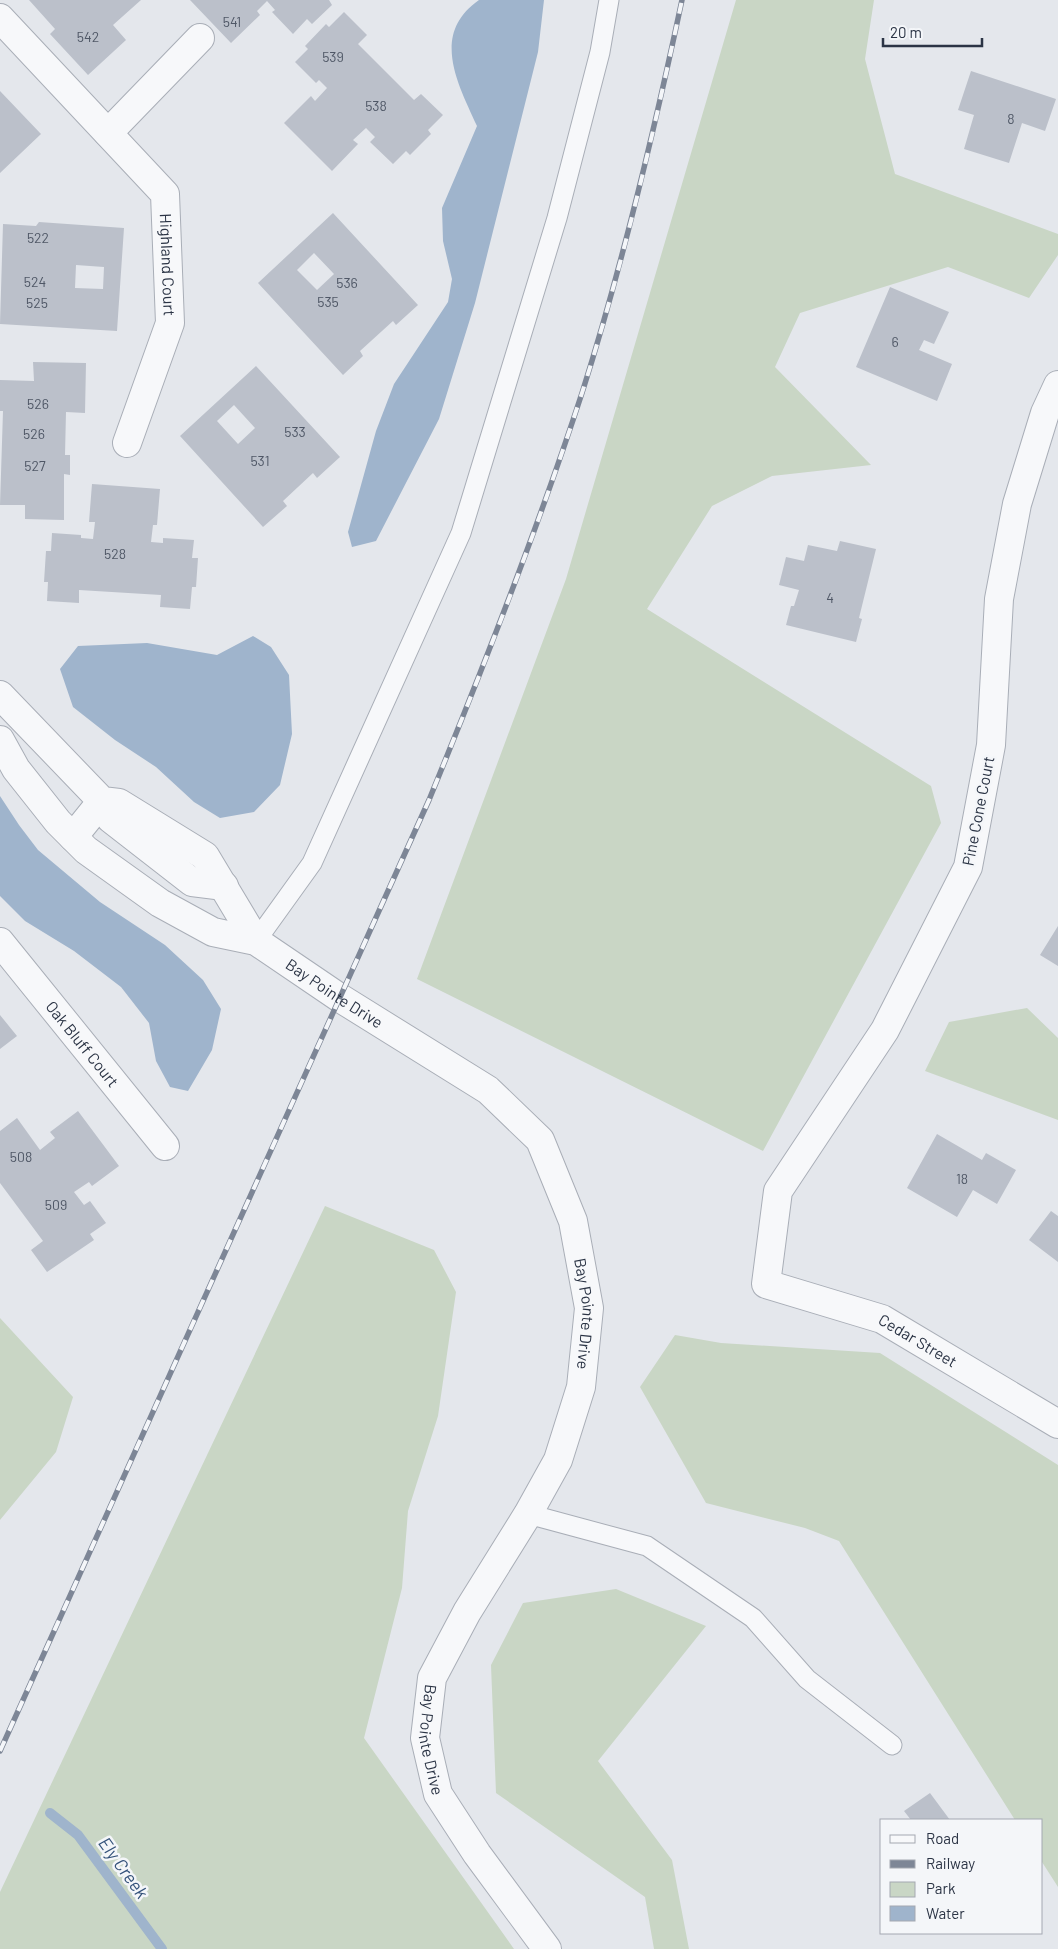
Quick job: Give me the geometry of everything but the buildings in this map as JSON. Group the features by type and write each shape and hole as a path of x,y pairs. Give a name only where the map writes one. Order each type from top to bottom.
{"street":[{"name":"Highland Court","path":"0,18 165,194 170,323 127,442"},
{"path":"108,133 200,38"},
{"name":"Pine Cone Court","path":"766,1284 778,1191 885,1030 968,867 991,745 999,599 1016,504 1045,414 1058,385"},
{"name":"Bay Pointe Drive","path":"0,695 102,801 111,819 192,882 224,886 256,941"},
{"name":"Bay Pointe Drive","path":"0,740 16,769 58,822 86,850 160,903 213,932 256,941 340,998 488,1090 540,1140 573,1221 589,1308 581,1387 558,1460 528,1514 467,1612 432,1678 425,1738 438,1794 477,1854 547,1949"},
{"path":"74,837 102,801"},
{"name":"Oak Bluff Court","path":"0,942 165,1146"},
{"name":"Cedar Street","path":"766,1284 882,1319 1058,1424"}],"lane":[{"path":"256,941 312,863 460,533 558,218 600,52 609,0"},
{"path":"528,1514 647,1546 753,1618 807,1679 892,1745"}],"green space":[{"path":"736,0 874,0 865,59 895,174 1058,234 1058,255 1029,298 948,267 800,313 775,367 871,465 772,476 712,506 647,609 931,786 941,823 763,1151 417,979 566,579"},
{"path":"1027,1008 1058,1038 1058,1120 925,1071 949,1022"},
{"path":"325,1206 434,1250 456,1292 438,1416 408,1511 402,1588 364,1738 514,1949 0,1949 0,1892"},
{"path":"0,1318 73,1397 56,1452 0,1520"},
{"path":"675,1335 721,1343 880,1353 1058,1465 1058,1887 1043,1864 1043,1819 1014,1819 839,1541 805,1528 706,1503 640,1387"},
{"path":"616,1589 706,1626 598,1761 672,1860 689,1949 654,1949 645,1897 496,1793 491,1665 523,1603"}],"water":[{"path":"479,0 544,0 538,52 475,303 439,419 376,541 352,547 348,532 376,431 394,384 448,302 452,279 443,241 442,208 477,126 456,77 452,60 452,44 455,28 464,13"},
{"path":"253,636 271,647 289,675 292,734 280,785 254,812 220,818 194,802 156,767 115,740 73,707 60,669 78,646 147,643 217,655"},
{"path":"0,796 38,850 100,902 165,945 203,980 221,1009 212,1050 188,1091 170,1087 156,1061 149,1023 121,987 74,951 25,921 0,896"}],"waterway":[{"name":"Ely Creek","path":"50,1813 78,1835 162,1949"}],"railway":[{"path":"0,1751 429,800 490,649 547,496 597,344 637,198 682,0"}]}
